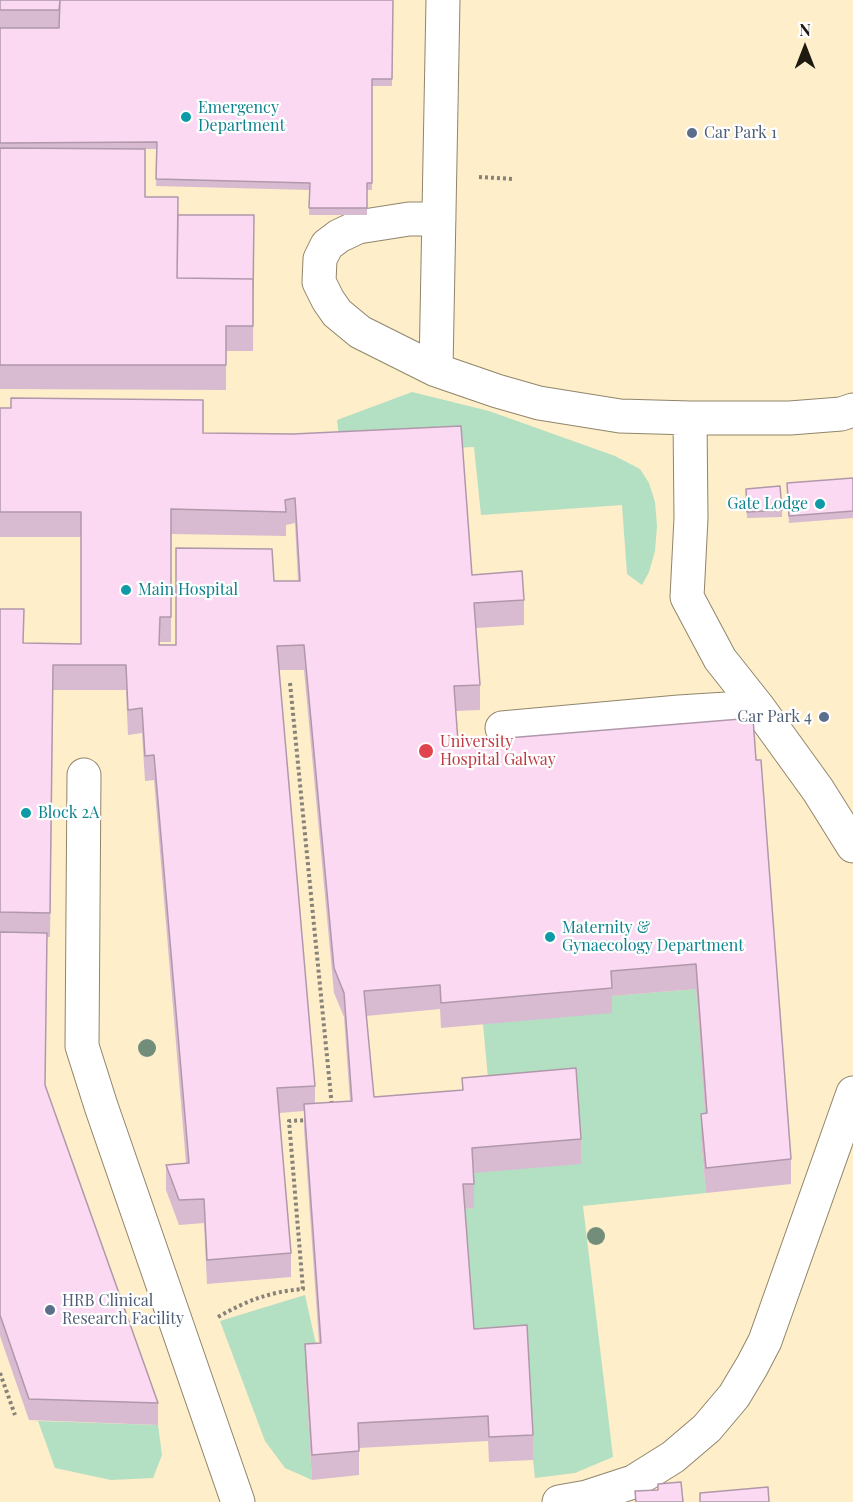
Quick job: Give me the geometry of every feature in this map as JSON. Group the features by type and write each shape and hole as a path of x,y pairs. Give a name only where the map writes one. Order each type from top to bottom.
{"lane":[{"path":"436,370 443,0"},
{"path":"439,219 409,219 358,227 327,245 320,259 319,282 337,313 360,332 436,370 539,403 620,416 690,418 790,418 841,414 853,410"},
{"path":"690,418 691,518 687,597 720,659 818,790 853,846"},
{"path":"502,728 758,707"},
{"path":"84,775 82,1046 238,1502"},
{"path":"558,1502 587,1497 633,1482 674,1457 707,1428 734,1396 765,1341 853,1093"}],"path":[{"path":"290,683 333,1118"},
{"path":"212,1320 260,1296 303,1289 289,1121 311,1119"},
{"path":"0,1373 15,1415"}],"shaded area":[{"name":"University Hospital Galway","path":"0,0 853,0 853,1502 0,1502"}],"green space":[{"path":"412,392 489,411 615,456 640,469 649,483 655,502 657,526 655,551 649,572 642,585 627,574 622,505 481,515 474,447 341,453 337,420"},
{"path":"696,989 707,1138 701,1139 706,1193 583,1206 613,1457 575,1473 535,1478 527,1350 474,1353 463,1209 474,1208 472,1173 490,1100 483,1024 611,996"},
{"path":"305,1295 321,1367 305,1369 312,1480 285,1468 265,1441 220,1321"},
{"path":"38,1421 158,1425 162,1455 153,1478 111,1480 55,1468"}],"building":[{"path":"0,0 60,0 59,10 0,10"},
{"name":"Emergency Department","path":"60,0 393,0 392,79 372,79 372,183 367,183 367,208 309,208 310,183 156,179 157,142 0,143 0,28 59,28"},
{"path":"0,148 145,149 145,197 178,197 177,278 253,279 253,326 226,326 226,365 0,365"},
{"path":"178,215 254,215 253,297 253,279 177,278"},
{"path":"11,398 203,400 203,433 293,434 461,426 472,575 522,571 524,600 474,603 480,685 454,686 458,742 753,718 756,760 761,760 791,1159 706,1168 701,1114 707,1113 696,964 611,971 612,988 441,1003 440,985 364,991 374,1097 463,1090 462,1078 576,1068 581,1139 472,1148 474,1184 463,1184 474,1329 527,1325 533,1435 489,1437 488,1416 358,1423 359,1451 312,1455 305,1344 321,1343 304,1104 352,1101 344,993 334,968 304,645 277,646 315,1086 277,1088 291,1253 207,1260 204,1199 179,1200 166,1165 189,1163 154,755 145,756 142,708 128,710 126,665 53,665 50,913 0,912 0,609 24,609 23,643 81,644 81,512 0,512 0,408 11,408","holes":["295,498 300,581 274,581 272,549 176,548 176,645 159,645 160,617 171,617 171,509 286,512 285,500"]},
{"name":"Gate Lodge","path":"853,478 853,511 789,516 787,483"},
{"path":"780,486 782,510 747,512 746,489"},
{"path":"0,932 47,933 45,1085 158,1403 29,1399 0,1315"},
{"path":"681,1482 683,1502 636,1502 635,1491 658,1490 658,1484"},
{"path":"768,1487 769,1502 700,1502 700,1493"}],"place":[{"name":"Emergency Department","path":"186,117"},
{"name":"Car Park 1","path":"692,133"},
{"name":"Gate Lodge","path":"820,504"},
{"name":"Main Hospital","path":"126,590"},
{"name":"Car Park 4","path":"824,717"},
{"name":"University Hospital Galway","path":"426,751"},
{"name":"Block 2A","path":"26,813"},
{"name":"Maternity & Gynaecology Department","path":"550,937"},
{"name":"HRB Clinical Research Facility","path":"50,1310"}]}
